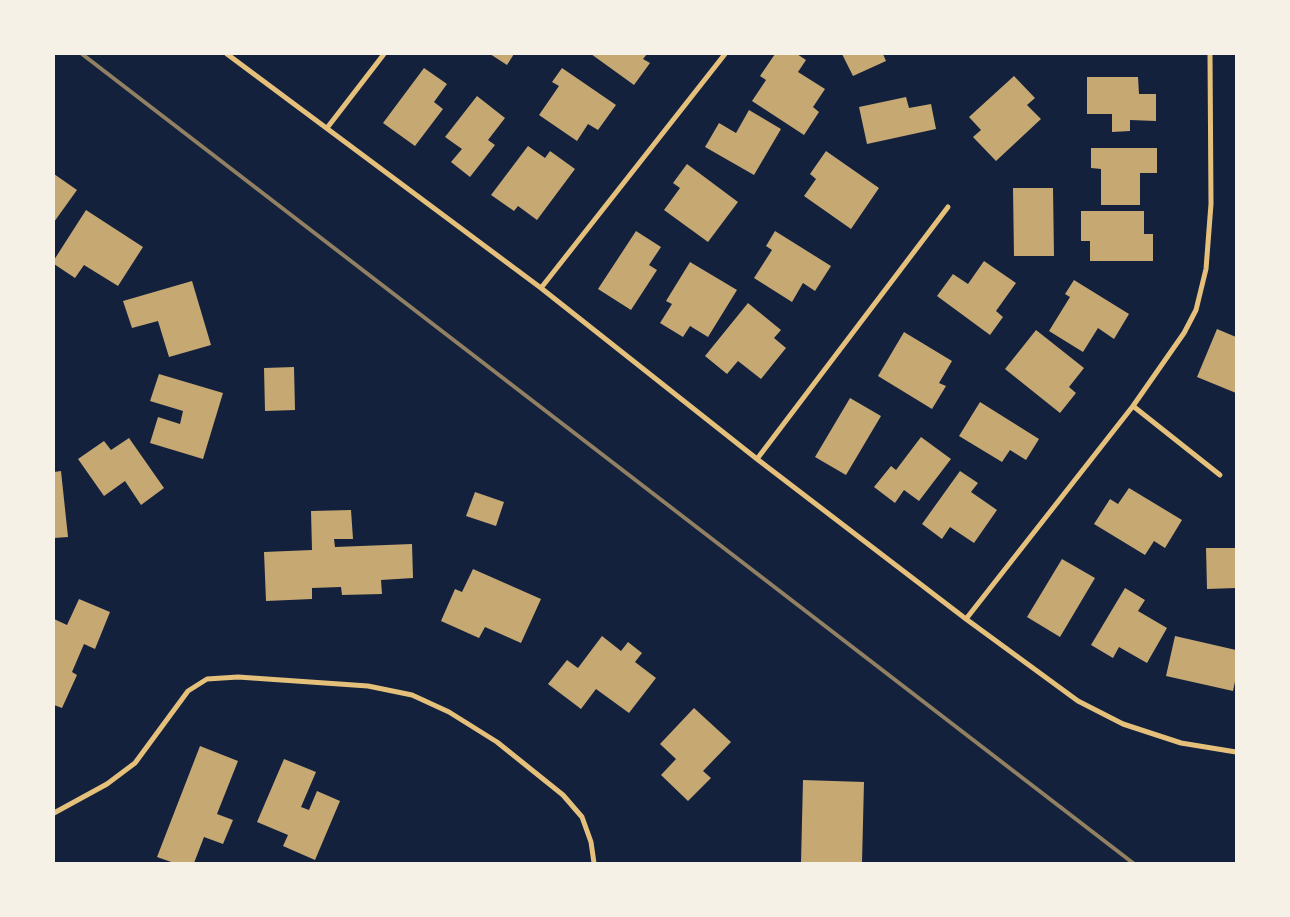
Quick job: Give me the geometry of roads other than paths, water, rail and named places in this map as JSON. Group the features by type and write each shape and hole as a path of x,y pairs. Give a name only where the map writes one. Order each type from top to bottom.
{"street":[{"path":"226,54 541,288 757,460 966,619 1078,701 1122,724 1181,743 1236,752"},
{"path":"327,128 384,54"},
{"path":"541,288 726,54"},
{"path":"966,619 1133,406 1184,333 1196,310 1206,269 1211,204 1210,54"},
{"path":"757,460 948,207"},
{"path":"1133,406 1220,475"},
{"path":"54,813 107,784 135,763 188,691 207,679 238,677 368,686 412,695 450,712 497,742 563,795 582,817 591,842 594,863"}],"railway":[{"path":"82,54 1133,863"}]}
